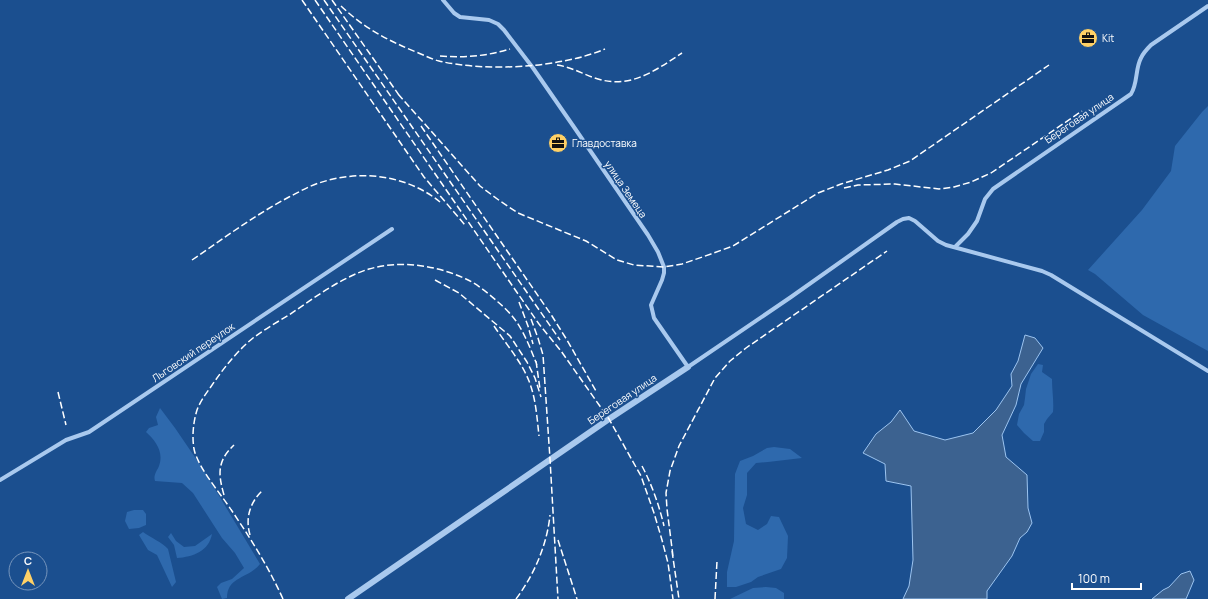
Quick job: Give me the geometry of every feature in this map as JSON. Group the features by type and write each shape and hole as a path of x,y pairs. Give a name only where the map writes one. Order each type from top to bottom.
{"street":[{"name":"улица Земеца","path":"443,0 460,17 489,20 498,24 504,30 556,101 637,219 658,252 664,267 662,280 651,305 654,318 688,367"},
{"name":"Береговая улица","path":"348,599 609,419 791,297 897,222 909,218 938,242 955,247 977,222 985,199 993,189 1131,94 1134,89 1141,58 1145,51 1151,45 1208,6"},
{"name":"Льговский переулок","path":"0,480 66,440 89,432 392,229"},
{"path":"955,247 1042,271 1051,275 1208,371"}],"shaded area":[{"path":"1208,106 1208,351 1143,315 1095,274 1088,270 1142,210 1171,171 1175,146"},
{"path":"1025,335 1035,338 1043,348 1021,384 1016,405 1002,435 1006,457 1027,475 1028,508 1032,523 1027,532 1020,538 1012,556 987,591 987,599 903,599 909,586 913,560 911,486 886,481 885,464 863,453 876,434 891,422 900,410 914,431 945,440 973,433 996,410 1012,386 1011,374 1018,361"},
{"path":"1038,364 1043,365 1042,372 1052,379 1053,412 1044,424 1044,432 1040,441 1033,441 1017,425 1019,414 1024,405 1026,389 1031,374"},
{"path":"160,408 203,469 260,564 250,573 239,578 230,586 227,598 222,599 217,587 221,583 232,579 244,568 235,553 222,538 193,493 182,483 155,481 155,475 160,461 160,451 156,443 146,432 149,428 158,425 156,417"},
{"path":"774,447 790,449 802,458 756,463 747,473 747,495 743,508 746,524 758,530 767,524 771,516 779,517 788,536 787,558 781,569 736,587 727,587 727,572 734,541 735,474 740,461 767,448"},
{"path":"143,510 146,514 146,525 139,528 129,529 125,521 127,512"},
{"path":"143,532 160,542 168,549 176,582 172,587 157,555 148,550 139,535"},
{"path":"171,533 176,541 184,547 195,546 212,534 208,545 204,549 189,556 177,558 174,545 168,537"},
{"path":"1190,571 1194,580 1186,599 1152,599 1169,587 1181,574"},
{"path":"753,588 776,588 784,593 784,599 730,599"}],"railway":[{"path":"302,0 424,177 465,225"},
{"path":"315,0 539,324 561,351 609,419 641,476 654,513 668,563 673,599"},
{"path":"324,0 560,340"},
{"path":"332,0 401,98"},
{"path":"341,6 358,21 376,33 395,43 439,61 478,66 523,66 567,60 605,49"},
{"path":"440,56 475,56 510,49"},
{"path":"557,65 568,67 598,79 621,82 643,76 663,66 682,53"},
{"path":"398,94 480,186 518,213 586,241 617,260 634,265 664,267 682,264 733,246 818,193 841,184 888,170 910,161 1049,65"},
{"path":"844,188 858,185 895,184 939,189 954,187 971,182 991,173 1082,111"},
{"path":"421,126 552,316 596,391"},
{"path":"192,260 276,204 319,183 335,179 351,176 367,176 398,180 427,193 440,202"},
{"path":"673,556 666,493 670,471 679,446 715,378 730,361 746,348 887,251"},
{"path":"283,599 259,554 200,464 194,449 194,425 197,410 206,393 235,355 247,343 318,295 358,273 381,266 418,265 443,270 454,274 474,283 490,295 505,308 516,321 525,337 537,365"},
{"path":"435,280 459,293 510,336 527,362 535,378 541,397"},
{"path":"519,302 533,344"},
{"path":"531,319 543,355 558,599"},
{"path":"494,326 518,360 529,381 535,402 539,436"},
{"path":"536,361 540,389"},
{"path":"58,392 66,425"},
{"path":"224,495 220,468 224,457 234,445"},
{"path":"642,466 655,495 664,526"},
{"path":"250,535 248,516 252,505 263,490"},
{"path":"516,599 523,590 539,559 546,537 550,515"},
{"path":"558,540 577,599"},
{"path":"672,551 679,599"},
{"path":"715,599 717,561"}],"place":[{"name":"Kit","path":"1088,38"},
{"name":"Главдоставка","path":"558,143"}]}
